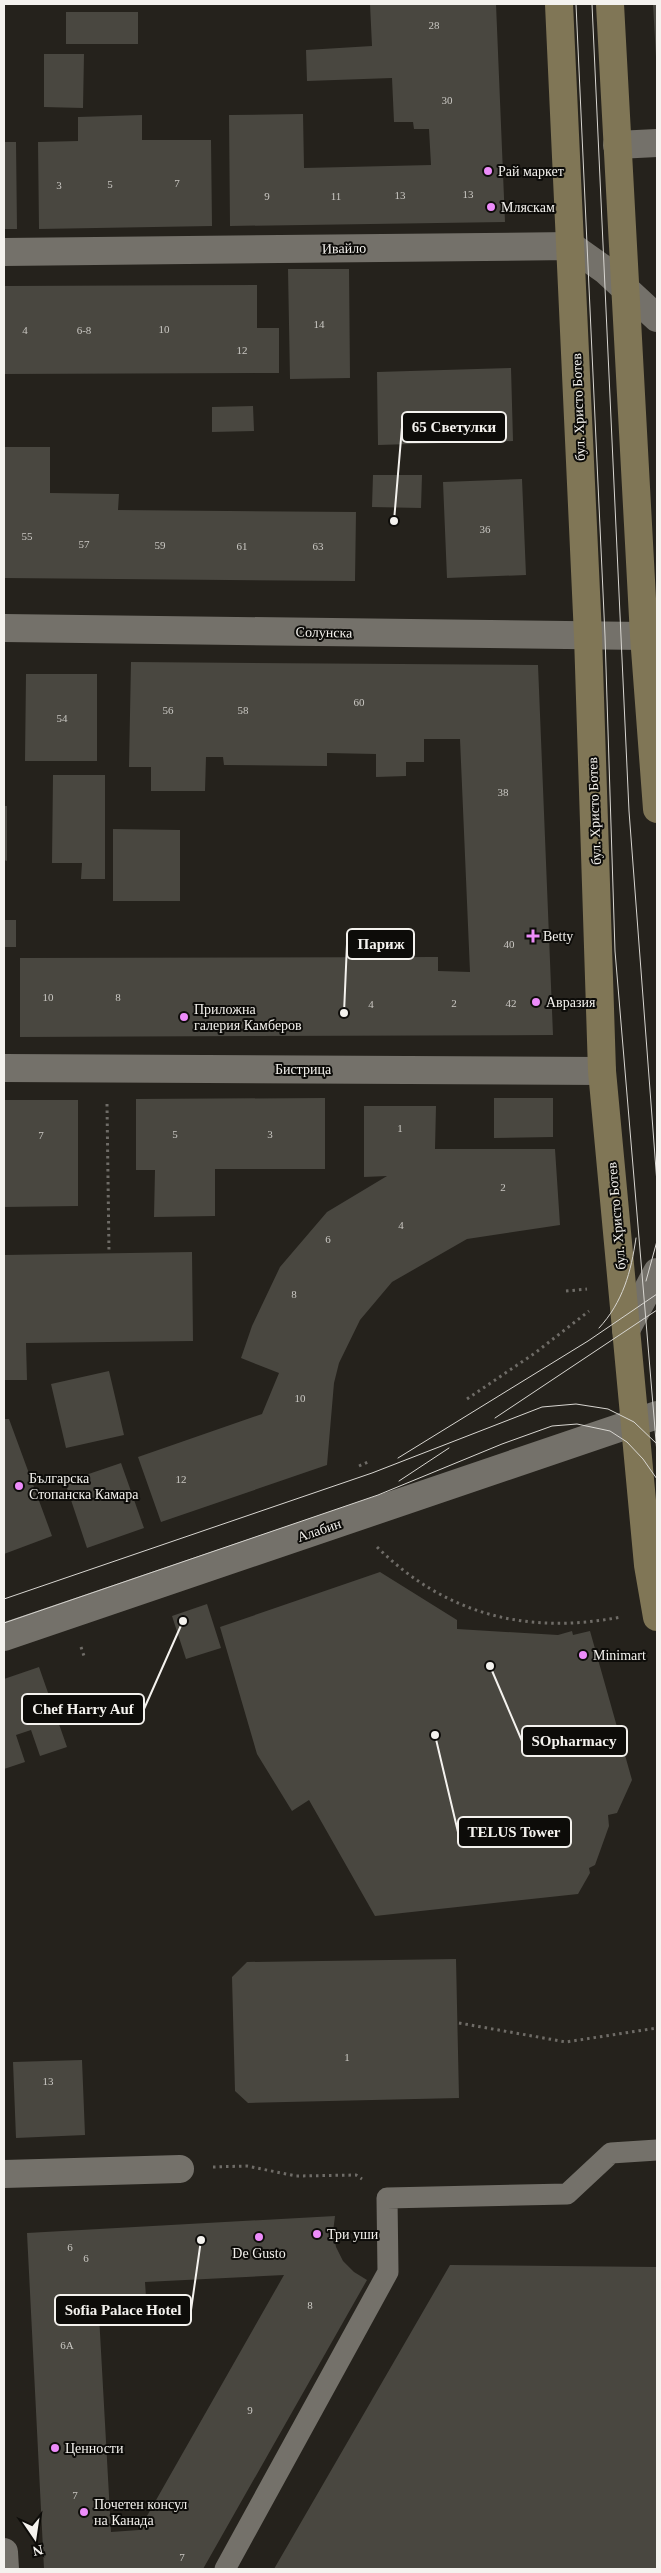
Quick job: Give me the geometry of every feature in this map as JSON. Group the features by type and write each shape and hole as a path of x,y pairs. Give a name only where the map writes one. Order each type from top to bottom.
{"main road":[{"name":"бул. Христо Ботев","path":"559,4 588,636 602,1070 626,1330 646,1418 648,1565 657,1617"},
{"path":"610,4 644,636 657,809"}],"street":[{"path":"617,145 657,144"},
{"name":"Ивайло","path":"4,252 571,246"},
{"path":"571,246 626,288 657,318"},
{"name":"Солунска","path":"4,628 644,636"},
{"name":"Бистрица","path":"4,1068 602,1070"},
{"path":"626,1330 657,1272"},
{"name":"Алабин","path":"4,1637 646,1418"},
{"path":"4,2174 180,2169"},
{"path":"4,2552 5,2569"}],"lane":[{"path":"225,2569 388,2272 387,2198 568,2194 611,2153 657,2150"}],"path":[{"path":"107,1068 109,1253"},
{"path":"566,1291 590,1289"},
{"path":"467,1399 535,1353 592,1309"},
{"path":"359,1466 368,1462"},
{"path":"373,1543 395,1565 420,1584 476,1611 513,1621 551,1624 589,1623 626,1616"},
{"path":"459,2024 566,2042 657,2028"},
{"path":"180,2169 247,2166 296,2176 356,2175"}],"building":[{"path":"370,4 496,4 505,222 230,226 229,115 303,114 304,168 431,165 429,129 414,129 413,122 394,122 392,78 307,81 306,50 372,46"},
{"path":"653,4 657,4 657,57 656,57"},
{"path":"66,12 138,12 138,44 66,44"},
{"path":"44,54 84,54 83,108 44,107"},
{"path":"142,115 142,140 211,140 212,226 39,229 38,142 78,141 78,117"},
{"path":"4,142 16,142 17,229 4,229"},
{"path":"288,269 349,269 350,378 290,379"},
{"path":"257,285 257,328 279,328 279,373 4,374 4,286"},
{"path":"511,368 513,441 378,445 377,372"},
{"path":"253,406 254,431 212,432 212,407"},
{"path":"4,447 50,447 50,493 119,494 118,510 356,512 355,581 4,578"},
{"path":"373,475 422,475 421,508 372,507"},
{"path":"522,479 526,575 447,578 443,482"},
{"path":"131,662 538,665 553,1035 20,1037 20,958 438,957 438,971 470,972 460,739 424,739 424,762 406,762 406,776 376,777 376,754 327,753 327,766 224,765 223,757 206,757 205,791 151,791 151,767 129,767"},
{"path":"26,674 97,674 97,761 25,761"},
{"path":"53,775 105,775 105,879 81,879 82,863 52,863"},
{"path":"4,806 7,806 7,861 4,860"},
{"path":"113,829 180,830 180,901 113,901"},
{"path":"4,920 16,920 16,947 4,947"},
{"path":"325,1098 325,1169 215,1169 215,1216 154,1217 155,1170 136,1170 136,1099"},
{"path":"494,1098 553,1098 553,1137 494,1138"},
{"path":"4,1100 78,1100 78,1206 4,1207"},
{"path":"364,1106 436,1106 435,1149 555,1149 560,1225 467,1239 392,1282 360,1320 339,1363 334,1383 327,1465 161,1522 138,1457 262,1414 279,1373 241,1358 252,1326 280,1267 327,1212 387,1176 364,1177"},
{"path":"192,1252 193,1341 26,1343 27,1380 4,1380 4,1255"},
{"path":"109,1371 124,1435 66,1448 51,1384"},
{"name":"Българска Стопанска Камара","path":"4,1419 9,1419 52,1536 4,1554"},
{"path":"121,1463 144,1528 87,1548 65,1482"},
{"path":"380,1572 457,1620 457,1629 558,1635 572,1631 573,1635 590,1631 632,1780 617,1813 608,1815 609,1826 595,1865 589,1868 590,1873 578,1894 375,1916 309,1800 292,1811 257,1754 220,1627"},
{"path":"207,1604 221,1648 186,1659 172,1616"},
{"path":"39,1667 67,1747 40,1756 31,1730 16,1735 25,1762 4,1769 4,1679"},
{"path":"456,1959 459,2098 248,2103 235,2091 232,1977 247,1962"},
{"path":"82,2060 85,2135 16,2138 13,2062"},
{"path":"335,2216 333,2232 336,2247 343,2261 354,2272 367,2280 203,2569 44,2569 27,2233","holes":["284,2275 139,2530 111,2532 99,2315 147,2312 145,2282"]},
{"path":"450,2265 657,2267 657,2569 274,2569"}],"tram line":[{"path":"576,4 605,636 615,951 657,1453"},
{"path":"592,4 629,811 657,1183"},
{"path":"599,1328 614,1308 625,1286 636,1238"},
{"path":"646,1281 657,1241"},
{"path":"398,1458 588,1341 657,1294"},
{"path":"495,1418 657,1310"},
{"path":"4,1599 372,1473 542,1407 576,1404 608,1409 634,1422 657,1444"},
{"path":"4,1623 378,1495 502,1444 552,1426 577,1424 610,1431 627,1442 643,1459 657,1479"},
{"path":"399,1481 449,1448"}],"place":[{"name":"Рай маркет","path":"488,171"},
{"name":"Мляскам","path":"491,207"},
{"name":"65 Светулки","path":"394,521"},
{"name":"Betty","path":"533,936"},
{"name":"Авразия","path":"536,1002"},
{"name":"Париж","path":"344,1013"},
{"name":"Приложна галерия Камберов","path":"184,1017"},
{"name":"Българска Стопанска Камара","path":"19,1486"},
{"name":"Chef Harry Auf","path":"183,1621"},
{"name":"Minimart","path":"583,1655"},
{"name":"SOpharmacy","path":"490,1666"},
{"name":"TELUS Tower","path":"435,1735"},
{"name":"Три уши","path":"317,2234"},
{"name":"De Gusto","path":"259,2237"},
{"name":"Sofia Palace Hotel","path":"201,2240"},
{"name":"Ценности","path":"55,2448"},
{"name":"Почетен консул на Канада","path":"84,2512"}]}
